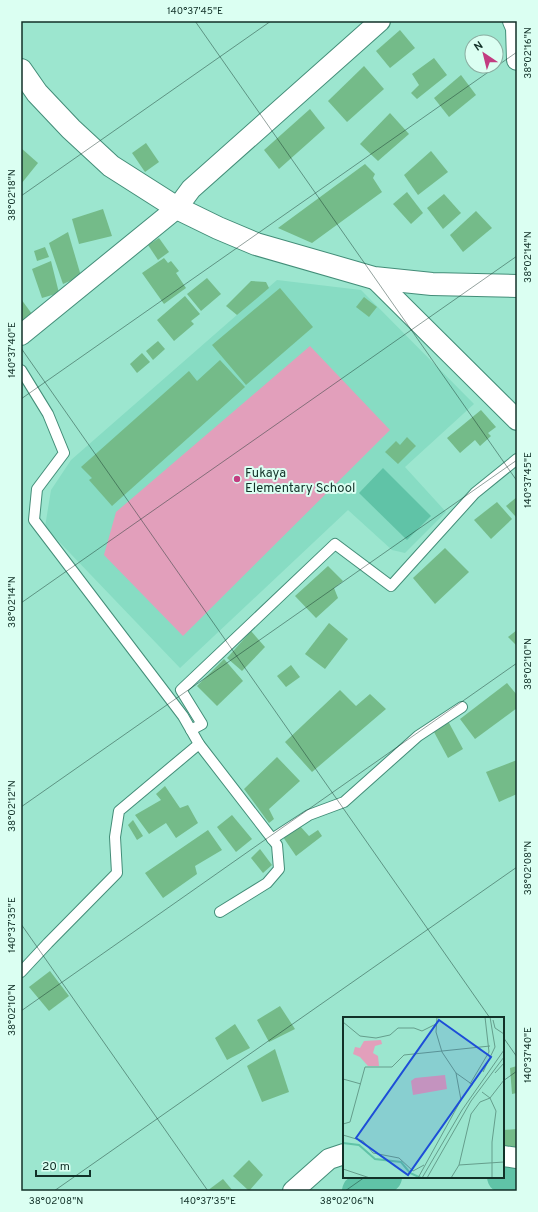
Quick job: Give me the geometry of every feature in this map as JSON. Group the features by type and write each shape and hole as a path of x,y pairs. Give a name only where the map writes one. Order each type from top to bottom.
{"street":[{"path":"21,335 177,208 191,189 380,21"},
{"path":"513,21 516,28 517,60"},
{"path":"21,70 37,93 71,129 111,166 177,208 218,228 256,244 374,278 432,284 517,286"},
{"path":"374,278 517,420"},
{"path":"293,1191 329,1159 343,1154"},
{"path":"504,1156 517,1158"}],"lane":[{"path":"21,370 48,414 64,453 38,489 34,520 183,716 199,744 277,845 279,869 267,883 220,912"},
{"path":"191,730 202,724 181,690 335,544 391,586 475,493 517,459"},
{"path":"272,839 308,815 344,802 418,736 462,706"},
{"path":"21,972 117,873 115,836 119,810 199,744"}],"shaded area":[{"name":"Fukaya Elementary School","path":"277,280 361,290 474,404 405,467 446,512 405,553 392,550 348,510 180,668 45,527 51,490 71,460"},
{"path":"310,346 390,430 183,636 104,555 116,512"},
{"path":"383,468 431,516 407,540 359,493"}],"building":[{"path":"400,30 415,48 390,68 376,51"},
{"path":"434,58 447,75 417,99 411,93 419,85 412,74"},
{"path":"364,66 384,89 347,122 328,101"},
{"path":"461,75 476,95 449,117 434,98"},
{"path":"310,109 325,128 279,169 264,150"},
{"path":"390,113 409,134 378,161 360,144"},
{"path":"146,143 159,162 145,172 132,153"},
{"path":"21,148 38,163 21,184"},
{"path":"431,151 448,172 418,195 404,175"},
{"path":"365,164 375,174 373,178 382,192 312,243 278,228"},
{"path":"407,192 423,213 411,224 393,204"},
{"path":"444,194 461,213 443,229 427,208"},
{"path":"103,209 112,236 79,244 72,219"},
{"path":"476,211 492,228 463,252 450,235"},
{"path":"68,232 81,276 63,284 49,243"},
{"path":"159,238 169,252 158,260 148,245"},
{"path":"45,247 49,257 37,261 34,251"},
{"path":"164,258 168,263 171,261 179,271 176,273 186,288 164,304 142,273"},
{"path":"51,261 59,293 42,298 32,269"},
{"path":"207,278 221,294 201,311 187,294"},
{"path":"251,281 266,282 269,288 237,315 226,306"},
{"path":"280,288 313,327 246,385 212,345"},
{"path":"185,296 200,314 191,321 194,324 174,341 157,320"},
{"path":"364,297 377,307 369,317 356,307"},
{"path":"21,299 32,314 21,322"},
{"path":"158,341 165,349 153,360 146,351"},
{"path":"142,353 150,362 137,373 130,364"},
{"path":"220,360 245,387 112,506 89,480 92,478 81,467 189,371 197,381"},
{"path":"481,410 496,427 488,433 491,436 480,446 475,440 460,453 447,438"},
{"path":"407,437 416,446 398,464 385,452 396,441 400,445"},
{"path":"517,497 517,516 516,517 506,506"},
{"path":"497,502 512,519 491,539 474,520"},
{"path":"445,548 469,572 435,604 413,578"},
{"path":"328,566 343,581 334,588 338,598 316,618 295,596"},
{"path":"329,623 348,639 325,669 305,654"},
{"path":"517,630 517,646 508,637"},
{"path":"251,631 265,647 242,671 227,658"},
{"path":"224,659 243,681 217,706 197,686"},
{"path":"291,665 300,677 286,687 277,676"},
{"path":"507,683 517,695 517,708 475,739 460,719"},
{"path":"340,690 356,706 370,694 386,709 312,772 285,742"},
{"path":"448,721 463,749 448,758 434,732"},
{"path":"277,757 300,781 269,809 274,819 269,823 244,789"},
{"path":"517,760 517,794 499,802 486,772"},
{"path":"165,786 180,808 188,805 198,823 176,838 166,823 149,834 135,815 161,800 156,794"},
{"path":"232,815 252,839 236,852 217,827"},
{"path":"133,820 143,836 137,840 128,825"},
{"path":"299,825 309,836 318,830 322,836 296,856 283,837"},
{"path":"208,830 222,850 195,866 197,874 163,898 145,873"},
{"path":"260,849 272,865 263,873 251,858"},
{"path":"50,971 69,996 49,1011 29,987"},
{"path":"280,1006 295,1029 269,1042 257,1020"},
{"path":"235,1024 250,1048 227,1060 215,1038"},
{"path":"275,1049 289,1092 262,1102 247,1066"},
{"path":"517,1066 517,1093 512,1094 510,1068"},
{"path":"517,1129 517,1147 504,1147 504,1130"},
{"path":"249,1160 263,1175 249,1191 233,1176"},
{"path":"223,1179 233,1191 207,1191"}],"waterway":[{"path":"504,1177 517,1182"},
{"path":"358,1191 384,1178"}],"place":[{"name":"Fukaya Elementary School","path":"237,479"}]}
